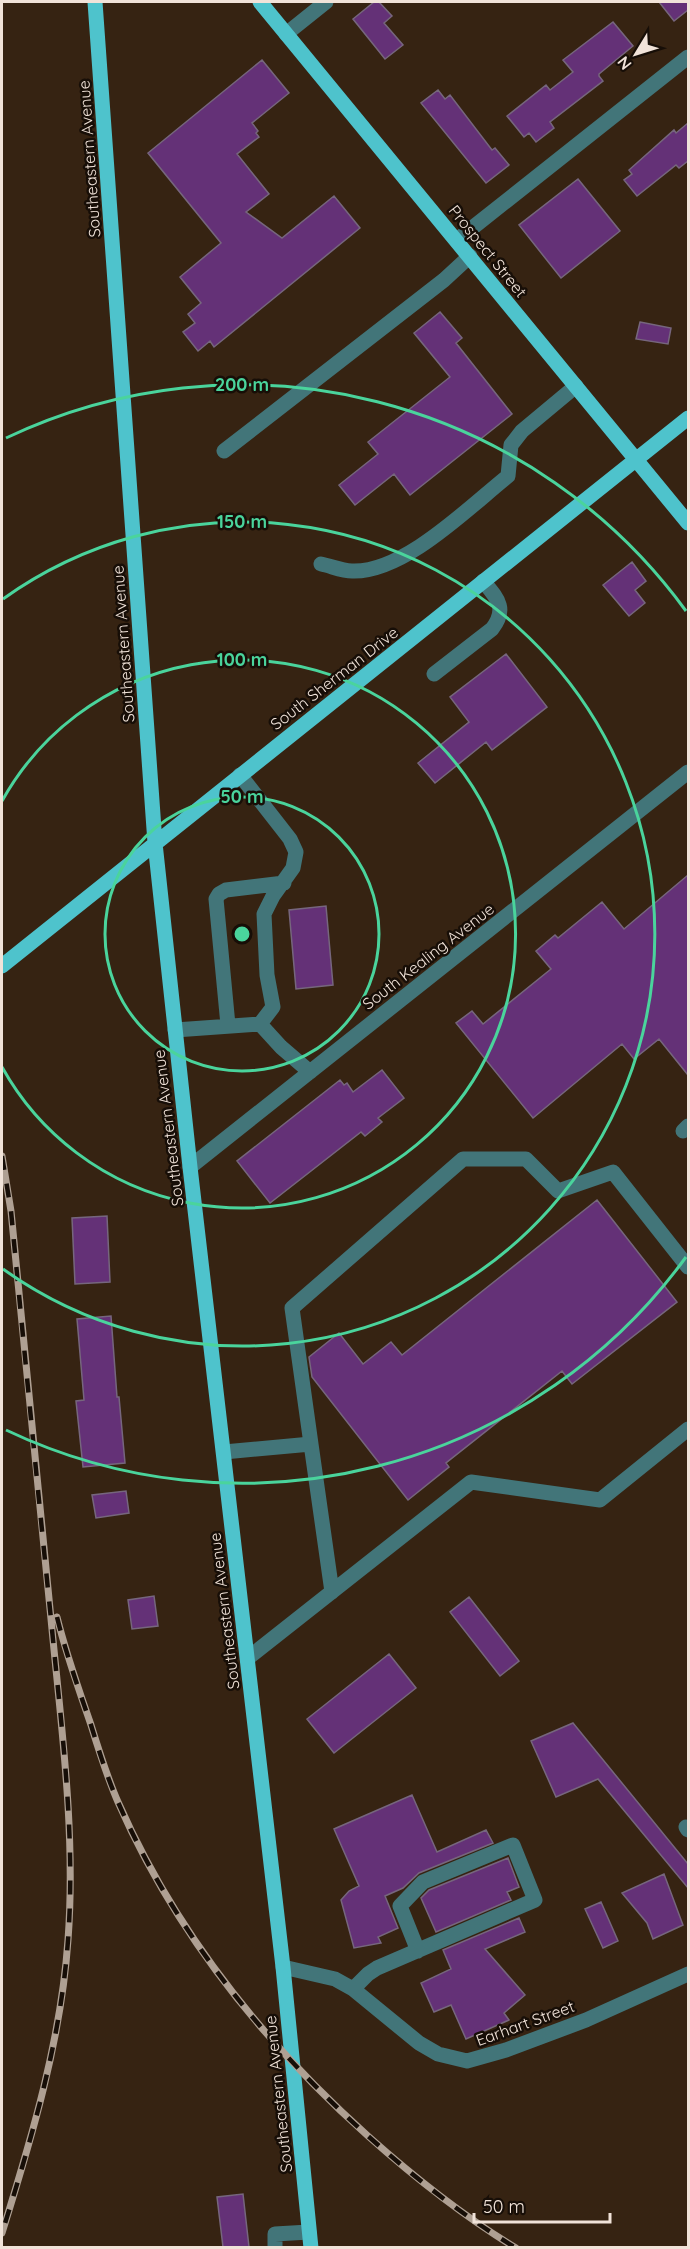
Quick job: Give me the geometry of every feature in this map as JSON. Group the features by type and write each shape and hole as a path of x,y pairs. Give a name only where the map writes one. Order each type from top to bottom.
{"main road":[{"name":"Southeastern Avenue","path":"95,2 155,843 190,1167 283,1967 311,2247"},
{"name":"Prospect Street","path":"260,2 688,523"},
{"name":"South Sherman Drive","path":"2,966 688,418"}],"street":[{"path":"286,33 326,2"},
{"path":"457,240 688,57"},
{"path":"224,451 444,280 470,256"},
{"path":"321,564 352,572 384,566 421,547 508,476 511,445 522,431 576,386"},
{"path":"434,674 499,620 501,609 498,599 483,581"},
{"name":"South Kealing Avenue","path":"190,1167 688,772"},
{"path":"240,775 290,839 296,852 293,868 273,896 264,914 267,975 273,1007 260,1024"},
{"path":"228,1025 216,899 226,890 284,883"},
{"path":"175,1030 260,1024 281,1047 310,1072"},
{"path":"332,1592 292,1308 463,1159 526,1159 558,1191 614,1172 688,1267"},
{"path":"248,1658 471,1482 600,1500 688,1428"},
{"path":"224,1452 311,1444"},
{"path":"353,1989 368,1974 535,1900 513,1845 423,1882 400,1906 418,1951"},
{"name":"Earhart Street","path":"283,1967 335,1978 353,1989 419,2043 438,2054 467,2061 496,2053 586,2020 688,1974"},
{"path":"275,2247 275,2234 309,2232"}],"building":[{"path":"374,2 379,2 392,16 384,23 403,45 385,59 353,19"},
{"path":"659,2 688,2 688,10 674,21"},
{"path":"613,22 633,46 599,74 603,81 550,122 554,128 536,142 529,133 524,137 507,116 546,85 550,90 573,72 563,60"},
{"path":"262,60 289,93 252,123 259,137 237,154 269,194 246,212 282,238 334,196 360,228 214,347 210,341 198,351 183,332 195,323 188,314 201,303 180,277 221,243 148,153"},
{"path":"438,90 445,99 450,95 492,150 495,148 509,165 486,183 421,103"},
{"path":"688,123 688,161 679,168 676,165 637,196 624,180 632,174 629,170 674,130 676,133"},
{"path":"578,179 620,231 561,278 519,225"},
{"path":"440,312 462,338 456,343 512,414 410,495 394,474 355,505 339,485 378,454 368,442 450,377 414,333"},
{"path":"640,322 671,328 668,344 636,339"},
{"path":"632,562 646,581 635,590 645,603 629,616 603,585"},
{"path":"506,654 547,707 492,750 486,742 435,783 418,763 469,722 450,697"},
{"path":"688,875 688,1075 659,1039 634,1059 622,1044 533,1118 456,1023 472,1011 483,1024 551,969 536,951 555,935 558,938 602,902 624,929"},
{"path":"326,906 333,985 296,989 289,910"},
{"path":"382,1070 404,1098 378,1118 382,1122 365,1136 361,1132 270,1203 237,1161 340,1080 344,1085 347,1083 353,1092"},
{"path":"597,1200 677,1302 572,1384 562,1371 446,1463 449,1467 408,1500 312,1377 309,1357 339,1333 363,1364 391,1342 402,1355"},
{"path":"107,1216 110,1282 75,1284 72,1218"},
{"path":"111,1316 125,1463 83,1467 76,1401 84,1400 77,1319"},
{"path":"126,1491 129,1513 96,1518 92,1495"},
{"path":"154,1596 158,1626 132,1629 128,1600"},
{"path":"469,1597 519,1661 500,1676 450,1612"},
{"path":"389,1654 416,1688 334,1753 307,1719"},
{"path":"573,1723 688,1864 688,1888 598,1779 556,1797 531,1741"},
{"path":"412,1795 437,1852 486,1830 493,1843 419,1873 403,1888 385,1896 398,1928 378,1937 381,1943 354,1948 341,1900 349,1891 359,1886 334,1829"},
{"path":"508,1858 519,1887 507,1892 511,1900 436,1932 421,1898 429,1890"},
{"path":"664,1874 683,1925 653,1939 647,1923 622,1893"},
{"path":"601,1902 618,1941 603,1948 585,1909"},
{"path":"519,1918 525,1932 485,1949 525,1995 504,2013 509,2020 466,2039 451,2005 434,2012 421,1983 451,1969 443,1950"},
{"path":"243,2194 249,2247 223,2247 217,2197"}],"railway":[{"path":"2,1156 11,1211 59,1699 70,1860 68,1940 59,2014 44,2088 2,2233"},
{"path":"57,1617 103,1764 118,1802 166,1896 194,1940 258,2023 329,2100 439,2195 516,2248"}]}
